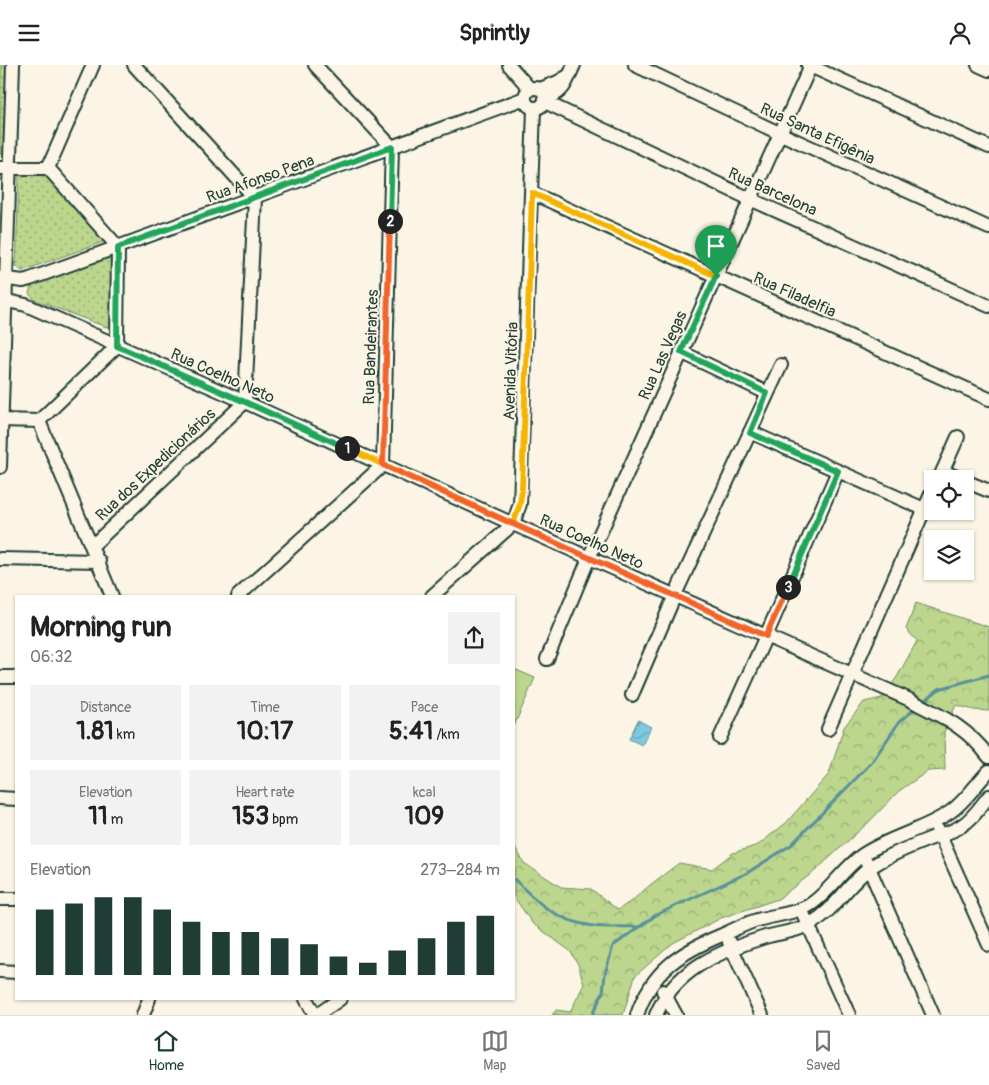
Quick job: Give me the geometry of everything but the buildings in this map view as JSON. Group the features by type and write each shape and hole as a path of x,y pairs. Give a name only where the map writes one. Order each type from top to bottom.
{"street":[{"path":"0,467 4,168 13,65"},
{"path":"48,168 93,65"},
{"path":"134,65 255,198 245,402"},
{"path":"315,65 392,147"},
{"path":"509,65 537,98"},
{"name":"Rua Santa Efigênia","path":"635,65 779,133 989,228"},
{"path":"810,65 989,147"},
{"name":"Rua Las Vegas","path":"547,659 589,558 810,65"},
{"path":"978,65 989,70"},
{"name":"Rua Afonso Pena","path":"3,279 23,281 392,147 537,98 572,70"},
{"name":"Avenida Vitória","path":"513,524 520,504 522,488 537,98"},
{"name":"Rua Barcelona","path":"537,98 750,199 989,306"},
{"name":"Rua Bandeirantes","path":"383,465 392,147"},
{"path":"1,420 39,421 117,346 118,247 48,168 4,168"},
{"name":"Rua Filadelfia","path":"532,193 989,399"},
{"name":"Rua Coelho Neto","path":"3,303 12,302 26,305 589,558 676,595 852,676 908,699 964,729 980,744 989,757"},
{"path":"681,352 767,393"},
{"path":"632,695 781,365"},
{"name":"Rua dos Expedicionários","path":"92,546 245,402"},
{"path":"39,421 112,595"},
{"path":"750,433 924,509 828,729"},
{"path":"943,470 958,437"},
{"path":"239,595 383,465"},
{"path":"720,738 838,471"},
{"path":"974,485 989,491"},
{"path":"433,595 513,524"},
{"path":"0,559 99,561"},
{"path":"0,677 15,677"},
{"path":"637,1015 644,997 656,979 665,968 682,954 701,943 755,921 790,913 809,905 863,854 934,821 956,808 989,771"},
{"path":"656,1015 666,994 692,969 760,938 795,931 809,925 831,909 854,882 870,868 883,860 953,831 967,822 989,796"},
{"path":"0,798 15,799"},
{"path":"934,821 989,945"},
{"path":"863,854 933,1015"},
{"path":"0,899 15,899"},
{"path":"801,909 849,1015"},
{"path":"725,933 762,1015"},
{"path":"0,971 15,972"},
{"path":"656,979 676,1015"},
{"path":"143,1015 149,1000"},
{"path":"307,1000 316,1015 338,1000"}],"green space":[{"path":"1,65 9,65 5,155 0,154"},
{"path":"48,174 105,239 103,242 22,271 16,266 19,175"},
{"path":"106,257 113,261 113,323 111,326 106,327 35,300 29,294 31,286 35,284"},
{"path":"916,603 989,627 989,711 974,710 956,705 944,732 945,770 928,771 899,791 870,821 815,871 778,899 721,918 673,943 635,976 623,1015 552,1015 556,1010 570,1012 584,984 578,964 570,951 532,923 515,898 515,847 524,863 561,887 591,889 618,910 679,863 712,869 733,853 758,845 786,823 829,774 844,727 864,702 882,698 897,677 917,641 906,629"},
{"path":"515,669 535,678 515,724"}],"water":[{"path":"638,720 651,727 642,745 629,739"}],"waterway":[{"path":"923,702 939,689 989,675"},
{"path":"592,1015 603,992 605,974 613,946 656,915 747,873 791,845 872,762 899,722 916,708"},
{"path":"515,880 540,904 568,920 598,927 640,927"}],"route":[{"path":"716,276 532,193 522,488 520,504 513,524 383,465 245,402 117,346 118,247 392,147 383,465 448,495 513,524 676,595 766,636 838,471 750,433 767,393 681,352 716,276"}]}
